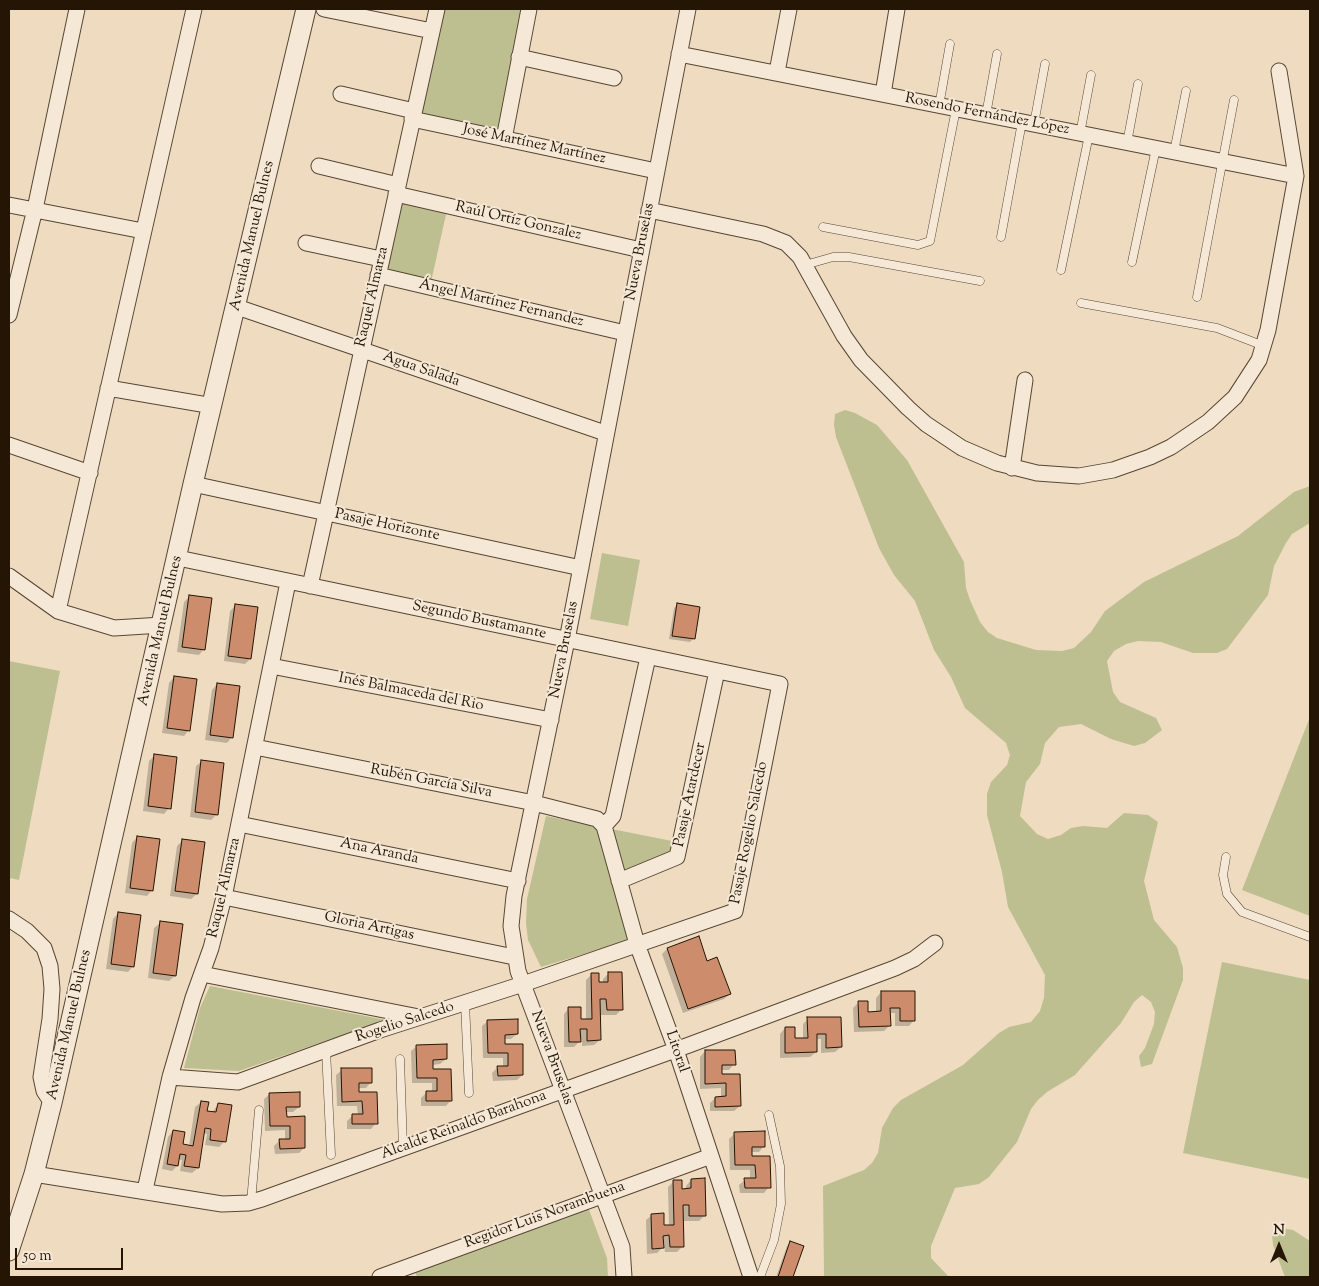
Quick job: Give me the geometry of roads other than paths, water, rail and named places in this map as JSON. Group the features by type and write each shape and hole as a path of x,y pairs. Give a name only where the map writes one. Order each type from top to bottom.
{"street":[{"path":"9,315 35,209 77,9"},
{"path":"58,611 194,9"},
{"name":"Avenida Manuel Bulnes","path":"9,1251 34,1174 52,1103 178,558 193,484 306,9"},
{"path":"324,9 432,31"},
{"name":"Raquel Almarza","path":"310,586 437,9"},
{"path":"504,139 529,9"},
{"name":"Nueva Bruselas","path":"624,1277 622,1247 601,1196 514,956 512,918 688,9"},
{"path":"777,72 789,9"},
{"path":"884,94 897,9"},
{"name":"Rosendo Fernández López","path":"679,54 1296,176"},
{"path":"519,57 614,78"},
{"path":"649,210 771,236 793,249 805,265 852,348 908,408 926,424 962,448 1012,468 1044,474 1079,476 1112,470 1150,457 1190,436 1230,402 1252,375 1264,346 1296,176 1279,71"},
{"name":"José Martínez Martínez","path":"341,94 504,139 656,171"},
{"name":"Raúl Ortíz Gonzalez","path":"319,166 397,190 641,250"},
{"path":"9,205 143,231"},
{"path":"306,243 381,259"},
{"name":"Ángel Martínez Fernandez","path":"378,274 625,334"},
{"name":"Agua Salada","path":"236,307 606,433"},
{"path":"1012,468 1025,380"},
{"path":"108,388 213,406"},
{"path":"9,445 90,472"},
{"name":"Pasaje Horizonte","path":"193,484 581,568"},
{"name":"Segundo Bustamante","path":"178,558 780,684"},
{"path":"9,576 58,611 114,628 162,625"},
{"name":"Raquel Almarza","path":"145,1190 170,1077 192,998 211,948 224,897 288,582"},
{"path":"604,826 613,816 648,657"},
{"name":"Inés Balmaceda del Rio","path":"271,666 551,720"},
{"name":"Pasaje Atardecer","path":"619,881 677,857 717,671"},
{"name":"Pasaje Rogelio Salcedo","path":"637,944 735,911 780,684"},
{"name":"Rubén García Silva","path":"255,747 534,803 597,819 604,826"},
{"name":"Ana Aranda","path":"239,824 518,881"},
{"name":"Litoral","path":"604,826 637,944 676,1050 751,1277"},
{"name":"Gloria Artigas","path":"224,897 514,956"},
{"path":"9,919 27,931 44,948 50,966 52,989 41,1077 44,1091 52,1103"},
{"name":"Alcalde Reinaldo Barahona","path":"34,1174 145,1190 222,1204 251,1202 676,1050 895,968 914,959 935,943"},
{"name":"Rogelio Salcedo","path":"170,1077 238,1082 420,1017 523,984 637,944"},
{"path":"202,974 420,1017"},
{"name":"Regidor Luis Norambuena","path":"380,1277 710,1156"}],"lane":[{"path":"939,106 950,44"},
{"path":"986,115 997,54"},
{"path":"1000,237 1028,123 1045,64"},
{"path":"1061,270 1085,134 1091,75"},
{"path":"1127,143 1138,84"},
{"path":"1174,152 1186,91"},
{"path":"1197,297 1234,100"},
{"path":"823,227 918,245 930,241 956,109"},
{"path":"1132,262 1156,148"},
{"path":"805,265 833,257 849,257 980,281"},
{"path":"1081,303 1217,328 1264,346"},
{"path":"1226,857 1223,875 1227,894 1242,912 1310,937"},
{"path":"465,1003 469,1094"},
{"path":"326,1050 331,1155"},
{"path":"400,1059 403,1148"},
{"path":"251,1202 259,1110"},
{"path":"760,1277 774,1240 781,1204 780,1166 769,1115"}]}
